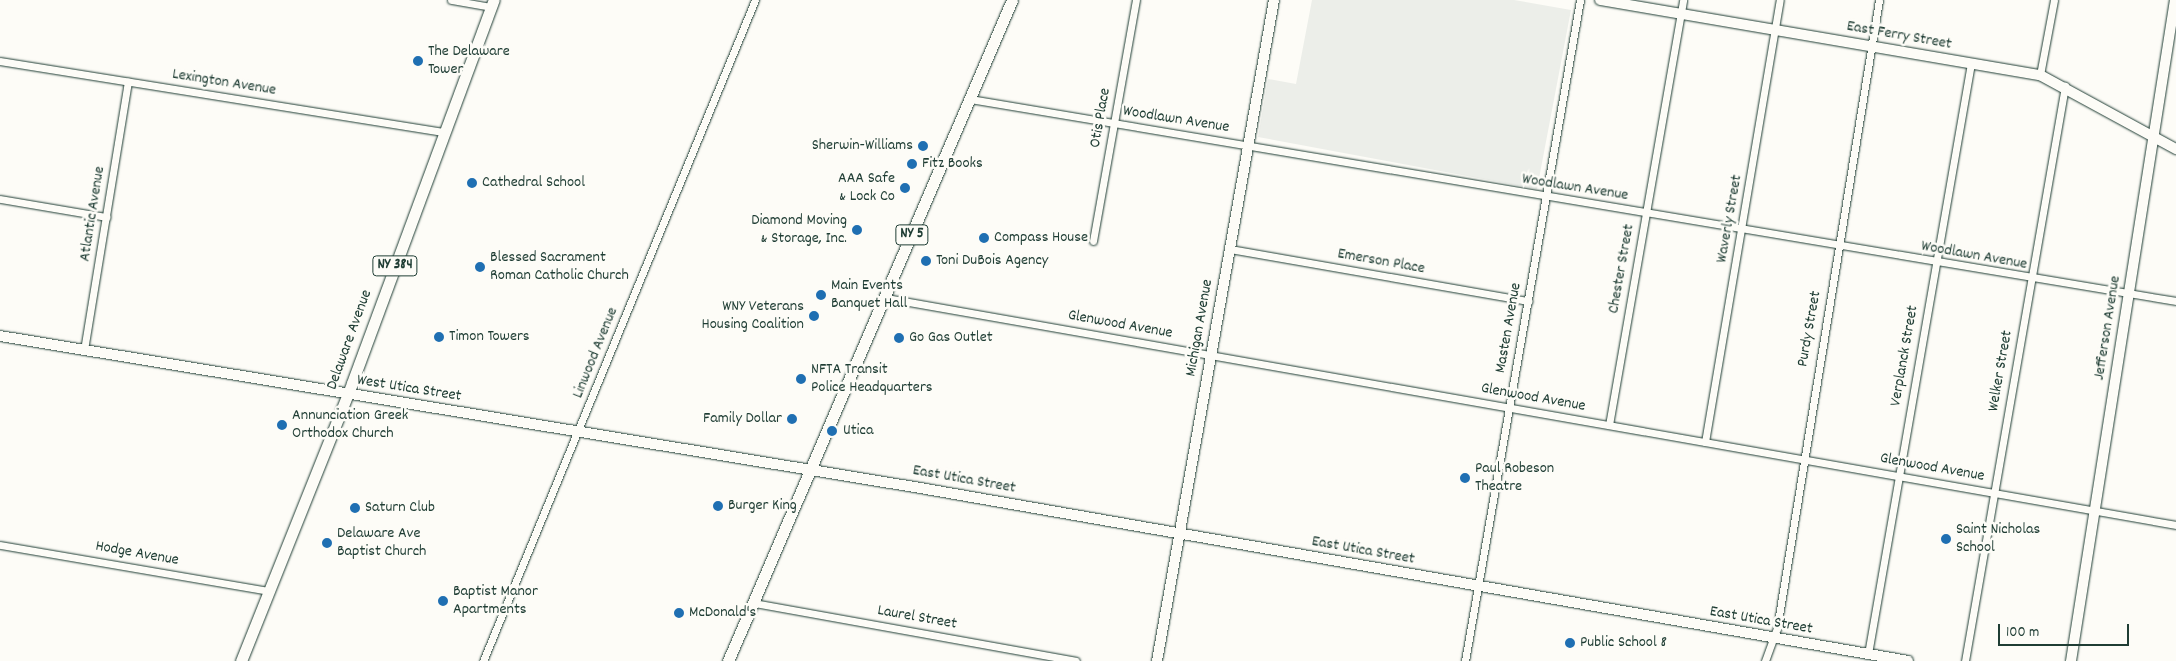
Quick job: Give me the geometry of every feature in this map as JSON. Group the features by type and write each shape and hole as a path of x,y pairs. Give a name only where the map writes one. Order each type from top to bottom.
{"main road":[{"name":"NY 5","path":"728,661 886,298 1012,0"},
{"name":"Delaware Avenue","path":"241,661 348,394 493,3"}],"street":[{"path":"451,0 493,3"},
{"name":"Linwood Avenue","path":"483,661 754,0"},
{"name":"Otis Place","path":"1093,242 1136,0"},
{"name":"Michigan Avenue","path":"1158,661 1274,0"},
{"name":"Masten Avenue","path":"1465,661 1580,0"},
{"name":"East Ferry Street","path":"1600,0 2040,75 2065,86 2176,149"},
{"name":"Chester Street","path":"1609,425 1683,0"},
{"name":"Waverly Street","path":"1705,442 1780,0"},
{"name":"Purdy Street","path":"1765,661 1777,628 1879,0"},
{"path":"2040,75 2054,0"},
{"name":"Jefferson Avenue","path":"2071,661 2175,0"},
{"name":"Lexington Avenue","path":"0,61 444,132"},
{"name":"Verplanck Street","path":"1868,654 1971,63"},
{"name":"Atlantic Avenue","path":"84,350 128,82"},
{"name":"Welker Street","path":"1965,661 2065,86"},
{"name":"Woodlawn Avenue","path":"970,99 1935,264 2129,296 2176,301"},
{"path":"0,199 106,217"},
{"name":"Emerson Place","path":"1230,249 1528,301"},
{"name":"Glenwood Avenue","path":"886,298 2176,525"},
{"name":"West Utica Street","path":"0,336 812,470"},
{"name":"East Utica Street","path":"812,470 1908,661"},
{"name":"Hodge Avenue","path":"0,545 269,591"},
{"name":"Laurel Street","path":"754,603 1076,661"}],"shaded area":[{"path":"1312,0 1514,0 1571,10 1537,189 1258,137 1268,79 1296,84"}],"place":[{"name":"The Delaware Tower","path":"418,61"},
{"name":"Sherwin-Williams","path":"923,146"},
{"name":"Fitz Books","path":"912,164"},
{"name":"Cathedral School","path":"472,183"},
{"name":"AAA Safe & Lock Co","path":"905,188"},
{"name":"Diamond Moving & Storage, Inc.","path":"857,230"},
{"name":"Compass House","path":"984,238"},
{"name":"Toni DuBois Agency","path":"926,261"},
{"name":"Blessed Sacrament Roman Catholic Church","path":"480,267"},
{"name":"Main Events Banquet Hall","path":"821,295"},
{"name":"WNY Veterans Housing Coalition","path":"814,316"},
{"name":"Timon Towers","path":"439,337"},
{"name":"Go Gas Outlet","path":"899,338"},
{"name":"NFTA Transit Police Headquarters","path":"801,379"},
{"name":"Family Dollar","path":"792,419"},
{"name":"Annunciation Greek Orthodox Church","path":"282,425"},
{"name":"Utica","path":"832,431"},
{"name":"Paul Robeson Theatre","path":"1465,478"},
{"name":"Burger King","path":"718,506"},
{"name":"Saturn Club","path":"355,508"},
{"name":"Saint Nicholas School","path":"1946,539"},
{"name":"Delaware Ave Baptist Church","path":"327,543"},
{"name":"Baptist Manor Apartments","path":"443,601"},
{"name":"McDonald's","path":"679,613"},
{"name":"Public School 8","path":"1570,643"}]}
